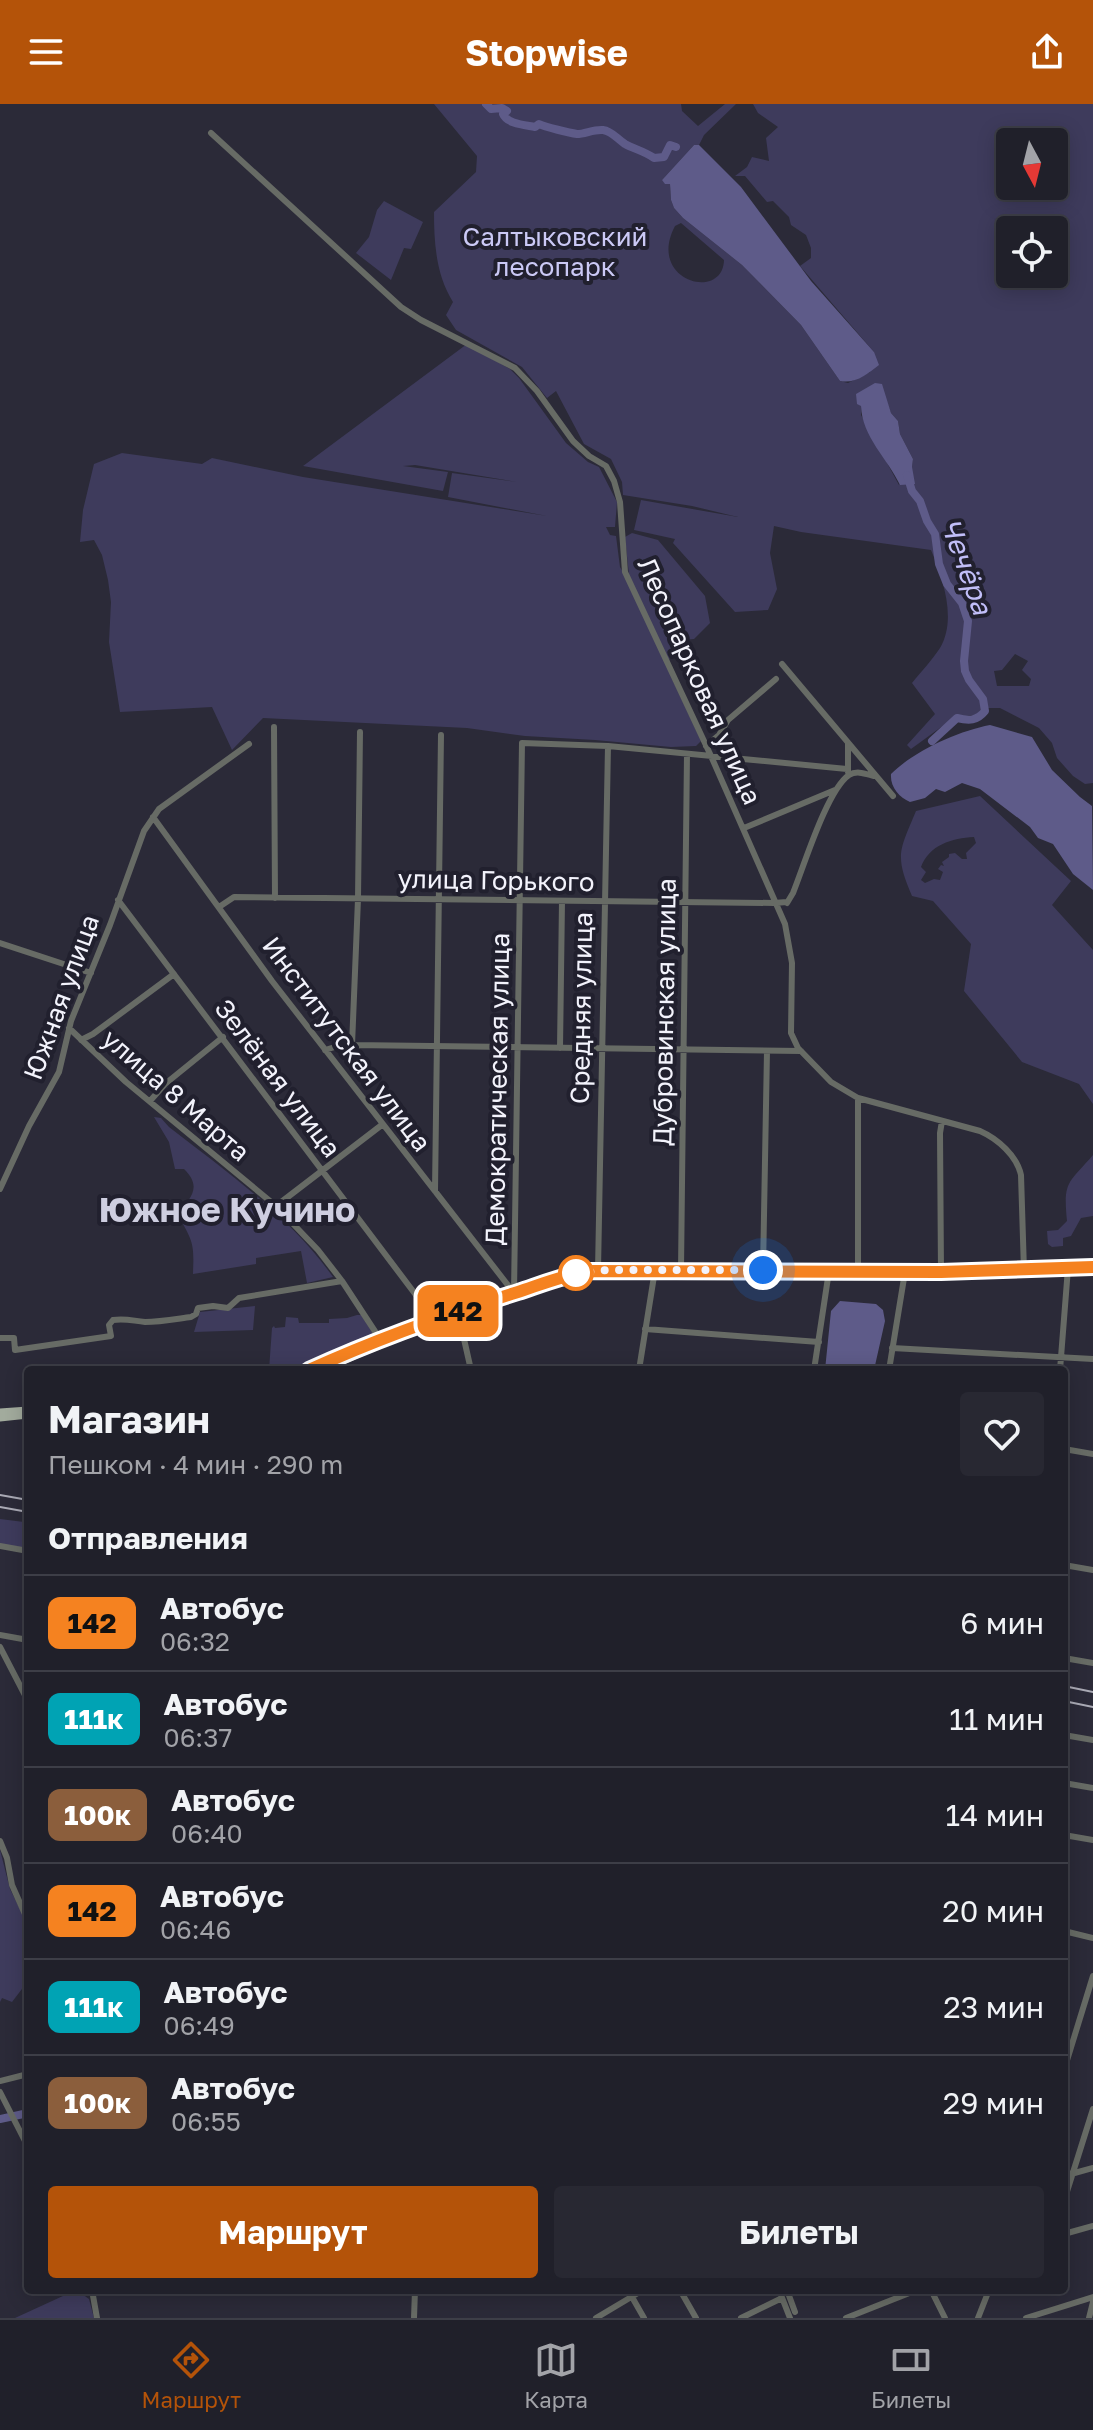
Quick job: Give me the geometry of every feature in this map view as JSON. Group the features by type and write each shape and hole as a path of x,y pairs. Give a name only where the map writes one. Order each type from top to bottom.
{"main road":[{"path":"318,1366 434,1319 560,1277 598,1270 941,1272 1093,1267"},
{"path":"331,1366 382,1344 504,1300 514,1293"},
{"path":"0,1415 24,1412"}],"street":[{"name":"Лесопарковая улица","path":"211,133 401,307 508,363 521,373 573,441 606,466 619,492 625,572 781,913 792,963 791,1033 801,1051"},
{"path":"782,664 893,796"},
{"path":"706,746 719,735 728,720 776,679"},
{"path":"274,727 275,898"},
{"path":"352,1045 360,732"},
{"path":"435,1191 441,735"},
{"path":"781,913 793,893 835,790 848,772 847,741"},
{"name":"Демократическая улица","path":"514,1293 522,743 608,746"},
{"path":"153,817 159,809 249,744"},
{"path":"608,746 874,776"},
{"name":"Средняя улица","path":"598,1270 608,746"},
{"name":"Дубровинская улица","path":"681,1270 687,754"},
{"path":"744,828 835,790"},
{"name":"Южная улица","path":"0,1189 29,1126 59,1072 69,1028 144,831 153,817"},
{"name":"Институтская улица","path":"153,817 325,1050 514,1293"},
{"name":"улица Горького","path":"219,907 234,897 787,902"},
{"name":"Зелёная улица","path":"118,900 434,1319"},
{"path":"560,1048 562,901"},
{"path":"0,943 91,973"},
{"path":"81,1040 174,974"},
{"name":"улица 8 Марта","path":"69,1028 150,1101 276,1206 318,1250 380,1339"},
{"path":"150,1101 165,1084 223,1037"},
{"path":"325,1050 352,1045 801,1051 831,1082 858,1098 986,1133 1002,1146 1018,1164 1022,1189 1024,1271"},
{"path":"763,1270 767,1051"},
{"path":"858,1098 858,1271"},
{"path":"941,1272 942,1121"},
{"path":"276,1206 383,1124"},
{"path":"1060,1366 1068,1268"},
{"path":"640,1366 655,1270"},
{"path":"815,1366 829,1271"},
{"path":"890,1366 905,1272"},
{"path":"0,1338 14,1338 15,1350 111,1336 109,1325 113,1320 131,1318 151,1322 191,1317 198,1308 228,1308 239,1298 342,1281"},
{"path":"459,1317 470,1366"},
{"path":"645,1329 819,1342"},
{"path":"892,1348 1093,1359"},
{"path":"1068,1450 1093,1454"},
{"path":"0,1546 24,1550"},
{"path":"1068,1566 1093,1570"},
{"path":"0,1635 24,1639"},
{"path":"0,1647 24,1693"},
{"path":"1068,1659 1093,1663"},
{"path":"1068,1736 1093,1740"},
{"path":"1068,1784 1093,1788"},
{"path":"1068,1836 1093,1840"},
{"path":"0,1841 6,1853 12,1885 24,1912"},
{"path":"1068,1932 1093,1938"},
{"path":"1068,2057 1093,1976"},
{"path":"0,2081 24,2075"},
{"path":"0,2092 24,2139"},
{"path":"1068,2174 1093,2109"},
{"path":"1068,2174 1093,2168"},
{"path":"1068,2233 1093,2226"},
{"path":"93,2294 97,2318"},
{"path":"414,2318 415,2294"},
{"path":"596,2318 637,2294"},
{"path":"682,2294 696,2318"},
{"path":"741,2318 781,2294 793,2315"},
{"path":"788,2294 793,2315"},
{"path":"846,2318 907,2294"},
{"path":"933,2294 945,2318"},
{"path":"978,2318 987,2294"},
{"path":"632,2297 644,2318"},
{"path":"1026,2318 1093,2299 1089,2318"}],"green space":[{"name":"Салтыковский лесопарк","path":"434,104 681,104 682,111 698,126 725,104 736,104 662,180 670,184 674,208 683,218 742,265 801,325 840,381 848,383 870,372 874,352 800,266 811,258 806,235 791,225 789,217 773,201 767,202 745,176 735,176 747,167 752,157 769,161 766,138 778,127 758,113 753,104 1093,104 1093,783 1085,784 1073,776 1057,758 1052,743 1039,728 1000,708 986,708 975,715 955,717 911,749 907,745 935,714 912,683 940,648 947,625 944,586 931,550 774,526 770,553 777,589 768,610 735,612 673,543 675,539 634,530 641,500 738,517 623,495 622,482 611,459 584,444 556,391 547,398 522,367 456,330 446,315 453,302 437,258 434,212 476,172 477,156","holes":["681,223 724,260 720,273 712,280 700,282 688,279 677,272 670,260 669,245 675,226","881,386 913,459 912,467 899,485 861,415 861,406","1015,654 1028,661 1022,670 1031,679 1029,686 997,686 994,671 1002,670"]},
{"path":"384,201 423,222 411,249 404,248 391,280 356,253 369,237 377,210"},
{"path":"467,344 510,369 566,443 588,462 599,467 617,502 615,527 606,527 610,535 616,536 620,567 625,576 629,575 625,537 632,533 658,540 705,596 710,623 694,639 672,641 668,670 701,741 696,746 671,747 525,736 467,728 263,718 232,750 212,707 120,712 109,642 111,602 108,580 102,555 94,540 80,542 83,510 94,464 122,453 202,464 212,458 303,477 547,516 448,497 452,473 517,482 415,465 403,466 448,472 443,491 303,466"},
{"path":"980,796 1071,881 1052,905 1093,950 1093,1104 1079,1084 1022,1062 964,991 971,944 933,901 912,896 903,871 901,853 916,811","holes":["974,837 976,843 966,853 967,859 955,853 949,854 942,862 944,866 938,869 943,872 940,880 925,883 921,880 926,872 921,867 935,848 950,841"]},
{"path":"154,1117 161,1118 277,1214 333,1277 307,1283 301,1251 256,1258 256,1264 193,1274 192,1244 179,1217 194,1188 193,1182 184,1169 175,1169 169,1142"},
{"path":"1093,1155 1093,1216 1081,1218 1071,1236 1063,1238 1063,1246 1052,1247 1048,1244 1047,1231 1058,1230 1067,1221 1069,1184"},
{"path":"255,1306 253,1330 194,1332 200,1312"},
{"path":"361,1315 374,1335 372,1341 315,1366 269,1366 272,1328 285,1327 286,1317 298,1318 299,1323 329,1323 329,1319"},
{"path":"0,1519 24,1522 24,1548 0,1544"},
{"path":"0,1850 10,1889 24,1917 24,1986 12,2002 2,1998 0,2002"},
{"path":"67,2294 82,2294 89,2299 94,2318 15,2318"}],"shaded area":[{"path":"694,145 699,145 741,187 811,281 874,352 879,365 856,380 840,381 801,325 742,265 674,208 670,184 662,180"},
{"path":"875,383 882,384 891,413 898,421 900,434 913,459 915,484 900,485 866,428 856,394"},
{"path":"990,725 1032,737 1052,770 1092,806 1093,890 1073,874 1053,844 1038,838 1030,827 980,789 962,783 945,792 936,789 925,798 910,802 896,791 891,774 912,757 951,737"},
{"path":"840,1301 876,1304 883,1310 885,1321 875,1366 825,1366 831,1311"}],"waterway":[{"name":"Чечёра","path":"486,104 491,109 502,108 507,111 503,114 505,117 522,125 535,127 539,124 577,134 606,131 654,158 664,157 670,145 676,147"},
{"name":"Чечёра","path":"907,475 935,534 939,564 947,584 962,603 968,621 965,671 983,699 985,711 972,719 957,718 932,741"},
{"path":"0,2119 24,2114"}],"railway":[{"path":"0,1495 24,1499"},
{"path":"0,1507 24,1511"},
{"path":"1068,1687 1093,1692"},
{"path":"1068,1702 1093,1707"}],"bus line":[{"name":"142","path":"318,1366 380,1339 502,1295 589,1271 941,1272 1093,1267"}],"district":[{"name":"Южное Кучино","path":"227,1209"}],"route":[{"path":"576,1273 608,1270 763,1270"}]}
